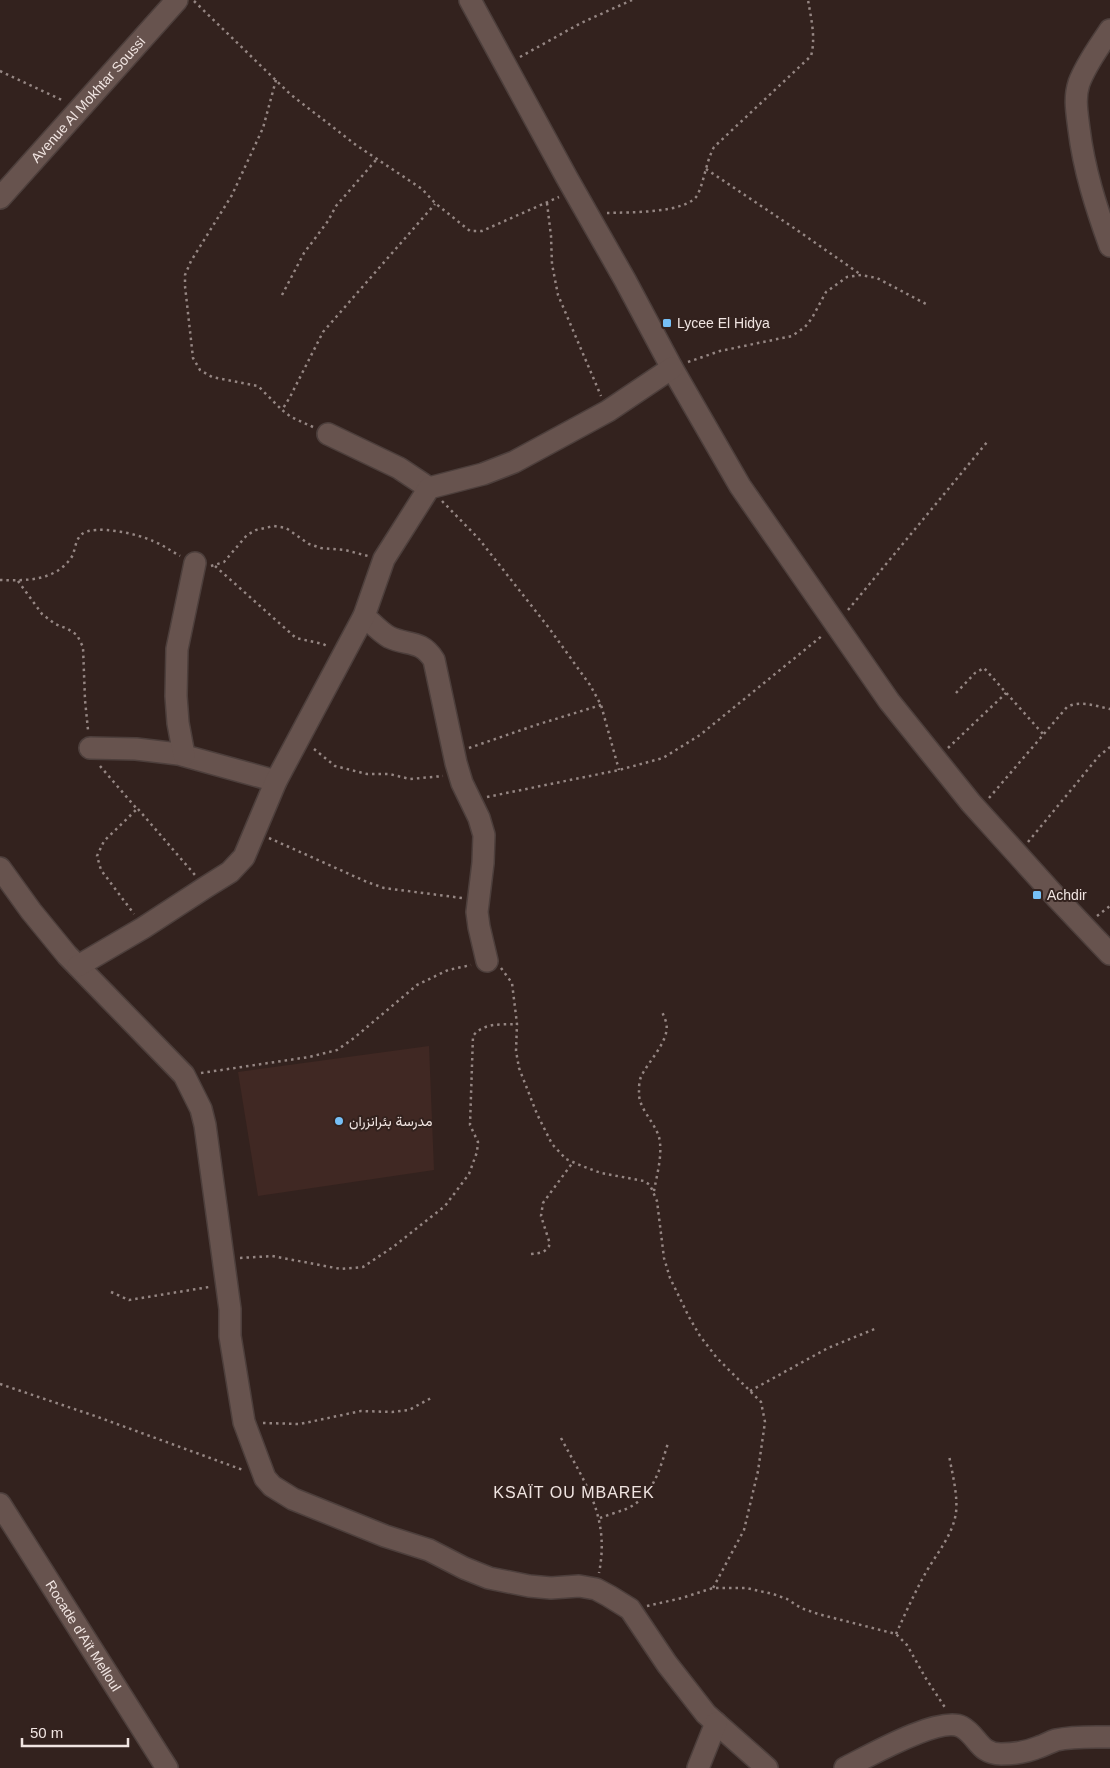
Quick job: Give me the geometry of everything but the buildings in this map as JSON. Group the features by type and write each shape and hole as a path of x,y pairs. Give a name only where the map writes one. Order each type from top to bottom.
{"street":[{"name":"Avenue Al Mokhtar Soussi","path":"0,198 177,0"},
{"path":"470,0 672,368 740,486 889,701 978,811 1110,954"},
{"path":"1110,30 1091,60 1079,84 1076,99 1083,160 1090,189 1110,246"},
{"path":"78,966 144,928 230,872 244,858 276,781 364,616 384,559 430,488 483,474 514,462 608,411 672,368"},
{"path":"328,434 399,468 430,488"},
{"path":"184,755 178,723 176,696 177,649 205,565"},
{"path":"364,616 387,636 418,645 430,654 437,669 457,764 480,818 484,835 483,863 477,912 487,961"},
{"path":"90,748 136,749 184,755 276,781"},
{"path":"0,868 45,929 78,966 184,1075 201,1109 205,1125 227,1284 232,1355 244,1422 265,1478 272,1486 293,1499 385,1536 429,1550 464,1568 489,1578 529,1586 551,1588 578,1586 596,1589 609,1596 630,1609 691,1697 706,1714 767,1768"},
{"name":"Rocade d'Aït Melloul","path":"0,1504 166,1768"},
{"path":"698,1768 716,1723"},
{"path":"845,1768 904,1738 944,1726 960,1726 983,1749 1001,1761 1054,1740 1110,1737"}],"path":[{"path":"193,0 290,94 377,160 422,189 435,203 470,231 482,230 574,191"},
{"path":"506,65 582,23 632,0"},
{"path":"588,214 678,208 689,204 697,196 708,157 714,147 811,56 813,36 808,0"},
{"path":"0,71 80,109"},
{"path":"276,79 263,128 232,194 191,261 185,275 193,358 200,370 212,377 258,386 291,417 328,434"},
{"path":"282,296 304,253 328,221 336,206 377,160"},
{"path":"706,169 861,275"},
{"path":"282,410 323,332 435,203"},
{"path":"546,203 551,236 552,264 558,295 608,411"},
{"path":"672,368 720,351 792,336 805,327 812,318 826,292 847,277 861,275 877,278 926,304"},
{"path":"471,800 619,770 664,758 679,750 835,625 988,441"},
{"path":"430,488 479,540 549,628 590,685 601,705 619,770"},
{"path":"205,565 296,638 327,645 343,655"},
{"path":"956,693 975,673 984,668 1043,734"},
{"path":"936,759 1006,693"},
{"path":"978,811 1067,707 1074,703 1110,709"},
{"path":"299,737 335,766 367,774 389,774 410,779 457,764 536,725 601,705"},
{"path":"1018,854 1099,756 1110,747"},
{"path":"137,809 206,887"},
{"path":"256,832 384,888 458,898 479,897"},
{"path":"184,1075 310,1057 337,1050 417,985 448,970 487,961 495,963 502,969 512,983 517,1024 516,1051 519,1068 552,1144 566,1159 573,1162 601,1173 644,1181 650,1185 657,1201 664,1258 670,1278 688,1317 717,1358 761,1402 765,1422 758,1471 744,1530 713,1588"},
{"path":"654,1192 660,1159 659,1138 652,1121 640,1104 638,1093 641,1078 660,1048 665,1035 667,1023 662,1011"},
{"path":"223,1258 272,1256 341,1269 363,1266 380,1256 423,1224 445,1206 456,1193 469,1174 476,1152 478,1142 470,1125 473,1036 477,1031 490,1025 517,1024"},
{"path":"531,1254 542,1253 547,1250 550,1244 542,1216 543,1203 573,1162"},
{"path":"111,1292 122,1298 134,1300 227,1284"},
{"path":"750,1391 828,1348 877,1328"},
{"path":"0,1384 95,1416 265,1478"},
{"path":"244,1422 300,1424 361,1411 392,1412 409,1410 433,1397"},
{"path":"561,1438 592,1498 600,1518 602,1561 596,1589"},
{"path":"600,1518 627,1508 639,1501 648,1492 656,1478 668,1443"},
{"path":"896,1634 924,1576 946,1542 952,1528 956,1511 949,1455"},
{"path":"630,1609 682,1598 713,1588 746,1588 787,1599 801,1608 818,1614 896,1634 907,1645 940,1701 960,1726"}],"shaded area":[{"name":"مدرسة بئرانزران","path":"429,1046 434,1170 258,1196 238,1072"}],"place":[{"name":"Lycee El Hidya","path":"667,323"},
{"name":"Achdir","path":"1037,895"},
{"name":"مدرسة بئرانزران","path":"339,1121"}],"district":[{"name":"KSAÏT OU MBAREK","path":"574,1492"}]}
